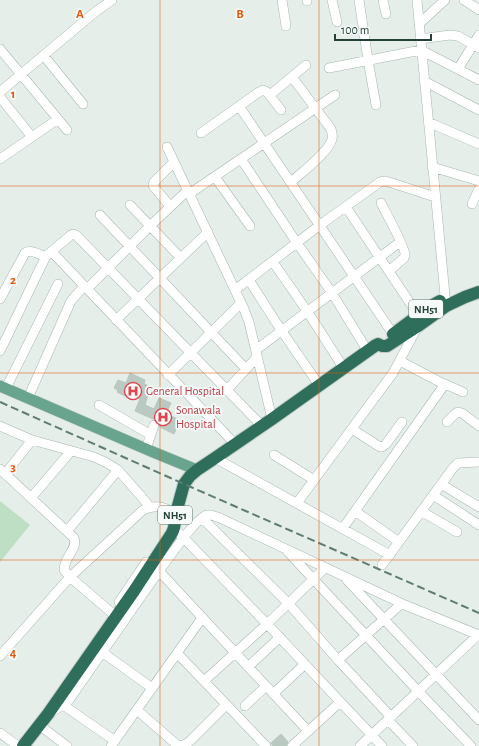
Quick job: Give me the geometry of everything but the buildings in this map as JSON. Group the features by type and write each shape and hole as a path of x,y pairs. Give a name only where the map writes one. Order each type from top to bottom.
{"highway":[{"name":"NH51","path":"20,746 48,714 134,591 172,533 184,484 190,476 267,423 376,344 387,346 445,302 466,288 479,284"},
{"name":"NH51","path":"445,302 479,292"},
{"name":"NH51","path":"382,346 384,341 393,334 418,321"}],"main road":[{"path":"3,387 197,470"}],"street":[{"path":"0,92 111,0"},
{"path":"282,0 286,26"},
{"path":"332,0 337,22"},
{"path":"359,0 376,104"},
{"path":"383,0 386,14"},
{"path":"417,0 445,302"},
{"path":"419,24 445,0"},
{"path":"464,0 479,10"},
{"path":"420,39 450,35 458,36 476,46"},
{"path":"458,69 476,46 479,35"},
{"path":"0,49 67,130"},
{"path":"329,68 421,50 479,80"},
{"path":"44,56 83,104"},
{"path":"270,96 306,65"},
{"path":"291,182 324,152 330,145 333,134 292,77"},
{"path":"424,81 479,110"},
{"path":"201,133 263,90 267,92 281,110"},
{"path":"28,398 71,301 108,268 170,206 188,192 215,177 335,95"},
{"path":"0,97 32,137"},
{"path":"239,106 265,142 393,334"},
{"path":"1,156 32,137 58,118"},
{"path":"428,122 478,141"},
{"path":"167,147 249,322 256,353 267,423"},
{"path":"241,159 297,243 332,292 368,350"},
{"path":"170,206 153,184 174,162"},
{"path":"432,168 479,181"},
{"path":"215,177 250,226"},
{"path":"235,290 380,182 384,181 435,198"},
{"path":"472,204 479,189"},
{"path":"381,203 400,242 405,256 389,271"},
{"path":"130,205 181,258"},
{"path":"297,503 394,372 418,321 389,271 346,207"},
{"path":"100,215 246,369"},
{"path":"116,320 208,232"},
{"path":"0,299 24,253 29,251 44,256 49,254 73,234 78,237 227,390 267,423"},
{"path":"227,390 246,369 256,353 282,330 400,242"},
{"path":"49,254 85,288 236,445"},
{"path":"0,351 49,254"},
{"path":"273,262 344,367"},
{"path":"249,280 319,385"},
{"path":"3,387 58,284"},
{"path":"168,375 241,303"},
{"path":"400,361 463,392"},
{"path":"343,528 446,384"},
{"path":"99,405 151,435"},
{"path":"447,422 458,412 462,413 479,426"},
{"path":"352,429 382,448 402,422"},
{"path":"146,449 154,425"},
{"path":"0,426 32,440 94,457 107,463 118,470 150,507"},
{"path":"32,440 3,472 74,538 76,542 75,547 68,556 64,565 64,570 70,577 112,613"},
{"path":"31,498 71,451"},
{"path":"274,455 314,480"},
{"path":"216,458 390,555"},
{"path":"382,565 453,468 458,463 479,462"},
{"path":"67,531 118,470"},
{"path":"441,484 479,507"},
{"path":"433,495 479,525"},
{"path":"0,656 70,577 142,510 155,506 163,508 175,520 184,538 306,664 382,746"},
{"path":"355,511 399,542"},
{"path":"421,511 457,532"},
{"path":"48,714 69,700 190,529 206,515 211,515 405,605 479,635 360,746"},
{"path":"202,518 288,604 390,718 413,746"},
{"path":"48,714 57,691 175,520"},
{"path":"284,548 418,691 472,746"},
{"path":"204,681 267,624 325,568"},
{"path":"159,571 308,732"},
{"path":"343,576 479,720"},
{"path":"338,660 397,607 400,605 405,605"},
{"path":"63,705 113,744 202,618"},
{"path":"248,667 280,637"},
{"path":"102,652 152,688"},
{"path":"177,653 264,745"},
{"path":"273,694 306,664"},
{"path":"245,706 266,686"},
{"path":"292,746 340,702"},
{"path":"137,710 180,746 186,745 190,742 226,704"},
{"path":"39,725 67,746"},
{"path":"0,733 20,746"}],"green space":[{"path":"0,501 30,525 0,562"}],"railway":[{"path":"0,402 479,613"}],"place":[{"name":"General Hospital","path":"133,391"},
{"name":"Sonawala Hospital","path":"163,417"}]}
